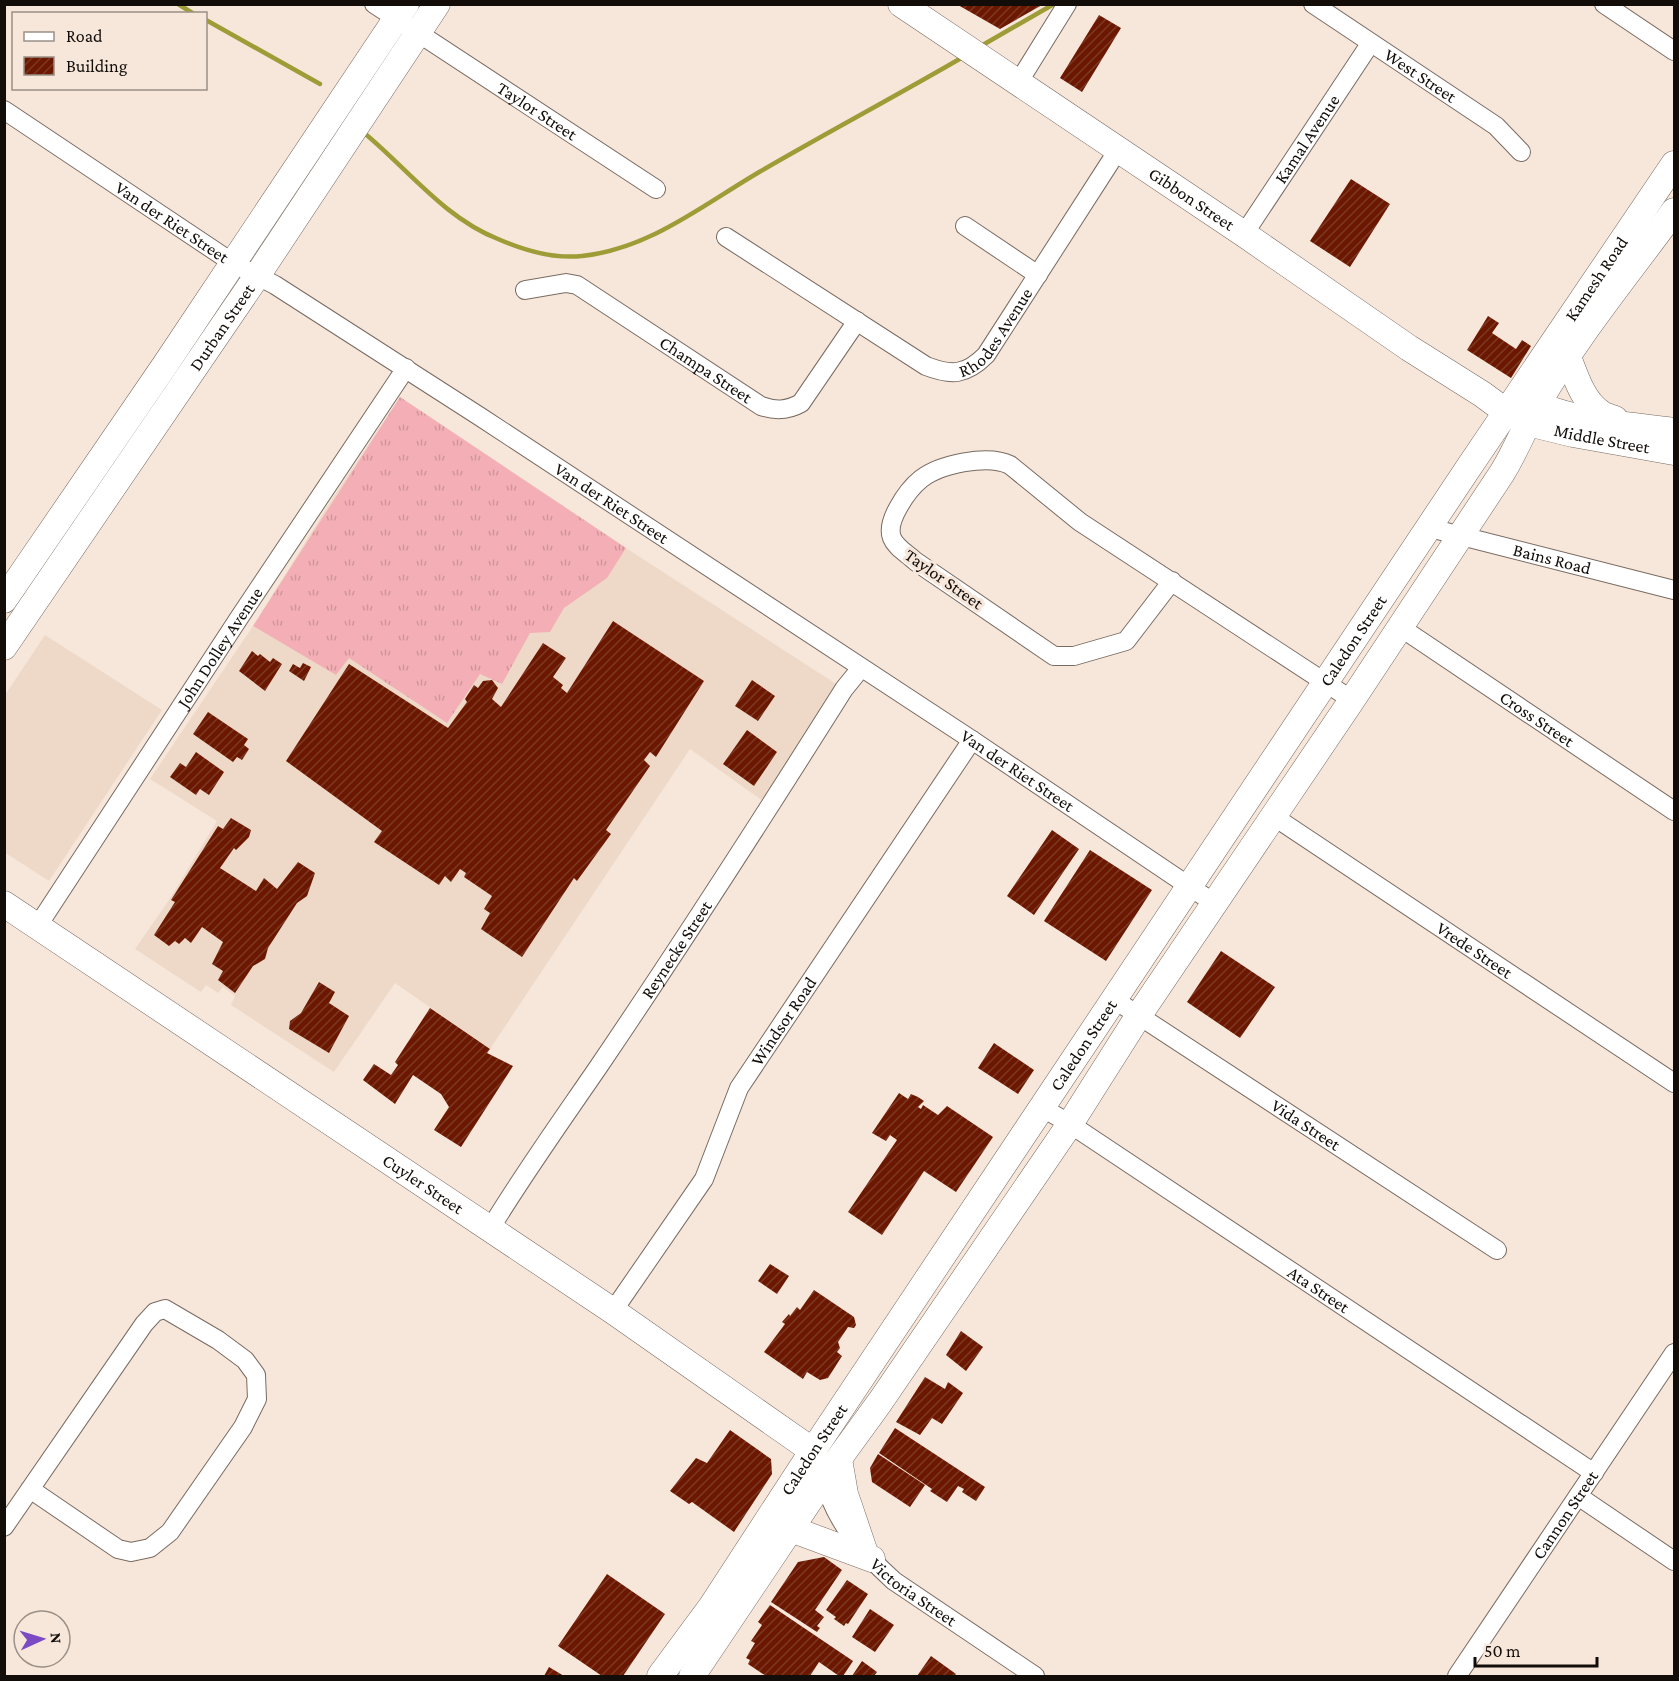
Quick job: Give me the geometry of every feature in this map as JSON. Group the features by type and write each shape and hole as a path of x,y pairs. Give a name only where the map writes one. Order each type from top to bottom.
{"main road":[{"name":"Durban Street","path":"4,647 257,276 436,4"},
{"name":"Gibbon Street","path":"901,4 1244,234 1408,348 1482,394 1523,409"},
{"name":"Durban Street","path":"4,600 401,12"},
{"name":"Kamesh Road","path":"1523,409 1674,165"},
{"name":"Kamesh Road","path":"1523,409 1568,357 1674,211"},
{"path":"1568,357 1584,392 1600,413 1632,425"},
{"name":"Middle Street","path":"1523,409 1674,431"},
{"name":"Middle Street","path":"1523,409 1597,439 1674,452"},
{"name":"Caledon Street","path":"660,1677 711,1607 1430,528 1523,409"},
{"name":"Caledon Street","path":"692,1677 824,1479 880,1402 1070,1124 1139,1015 1460,536 1517,448 1523,409"},
{"name":"Cuyler Street","path":"4,904 613,1311 813,1451"},
{"path":"813,1451 824,1479"},
{"path":"839,1459 845,1494 868,1556"},
{"path":"791,1529 868,1556"}],"street":[{"path":"374,4 401,12"},
{"path":"1018,82 1067,4"},
{"name":"West Street","path":"1313,4 1497,126 1521,152"},
{"path":"1605,4 1674,51"},
{"name":"Taylor Street","path":"401,12 417,34 656,189"},
{"name":"Kamal Avenue","path":"1244,234 1371,44"},
{"name":"Van der Riet Street","path":"4,110 233,263 275,285 406,368 972,740 1214,903"},
{"name":"Rhodes Avenue","path":"726,237 926,366 939,371 957,373 975,366 986,355 1118,150"},
{"path":"965,226 1038,275"},
{"name":"Champa Street","path":"525,290 566,283 577,285 761,406 772,410 789,409 801,404 857,321"},
{"name":"John Dolley Avenue","path":"37,927 243,611 406,368"},
{"name":"Taylor Street","path":"1173,581 1126,641 1074,656 1054,656 915,561 895,544 891,537 892,520 907,494 923,478 940,470 973,462 1002,461 1080,522 1173,581 1352,700"},
{"name":"Bains Road","path":"1430,528 1674,590"},
{"name":"Cross Street","path":"1400,627 1674,811"},
{"name":"Reynecke Street","path":"490,1229 726,874 844,689 861,668"},
{"name":"Windsor Road","path":"613,1311 704,1179 739,1088 972,740"},
{"name":"Vrede Street","path":"1273,816 1674,1083"},
{"name":"Vida Street","path":"1115,1000 1497,1250"},
{"name":"Ata Street","path":"1043,1108 1594,1473"},
{"path":"4,1527 30,1489 144,1324 155,1312 165,1309 209,1335 238,1355 253,1370 258,1391 250,1414 170,1532 150,1548 131,1552 118,1549 30,1489"},
{"name":"Cannon Street","path":"1457,1677 1674,1353"},
{"name":"Victoria Street","path":"824,1479 836,1512 868,1556 894,1581 1035,1677"},
{"path":"1578,1496 1674,1561"}],"shaded area":[{"path":"400,397 626,548 844,689 770,806 690,749 490,1049 395,983 334,1072 231,1005 235,996 223,987 218,993 206,985 201,992 135,949 169,900 217,821 150,779 253,626 334,496"},
{"path":"45,635 162,710 49,881 4,852 5,695"}],"green space":[{"path":"400,397 626,548 607,578 564,608 550,632 530,633 502,684 480,674 447,723 349,658 336,675 253,626"}],"building":[{"path":"958,5 1042,5 1000,29"},
{"path":"1099,15 1121,28 1082,92 1060,78"},
{"path":"1351,179 1390,204 1350,267 1310,241"},
{"path":"1488,316 1499,323 1492,333 1516,349 1522,340 1531,346 1511,378 1467,350"},
{"path":"613,621 704,681 656,757 650,752 644,760 650,766 606,830 611,834 577,881 574,878 522,957 481,929 490,913 484,909 492,896 464,877 466,873 460,869 451,882 445,876 439,885 374,842 382,831 286,761 349,664 448,728 467,702 465,699 474,685 478,688 483,681 492,680 498,688 492,699 501,707 543,643 566,658 553,677 563,685 561,688 567,693"},
{"path":"252,651 270,662 273,658 282,664 265,691 239,671"},
{"path":"303,663 311,667 304,681 289,671 293,664 300,668"},
{"path":"752,680 775,696 758,721 735,706"},
{"path":"208,712 248,739 244,745 249,749 242,760 237,757 233,762 193,734"},
{"path":"747,730 777,752 754,786 723,764"},
{"path":"196,752 224,772 209,795 200,789 196,795 170,777 180,763 186,767"},
{"path":"231,818 251,830 249,837 236,850 234,848 220,868 256,891 264,878 277,889 298,862 315,873 307,896 297,903 268,948 265,959 253,966 235,993 218,980 223,971 212,964 223,942 202,927 191,943 185,938 179,944 175,941 169,946 154,935 175,902 171,900 218,826 223,829"},
{"path":"1052,830 1079,849 1034,915 1007,896"},
{"path":"1090,850 1152,890 1106,961 1044,921"},
{"path":"1221,951 1275,987 1240,1038 1187,1002"},
{"path":"319,982 335,992 329,1003 349,1016 329,1053 289,1029 290,1021 301,1013"},
{"path":"430,1008 490,1049 487,1053 513,1066 461,1147 434,1130 449,1107 441,1094 413,1075 395,1104 363,1080 374,1064 391,1075 398,1065 395,1062"},
{"path":"994,1043 1034,1070 1018,1094 978,1068"},
{"path":"899,1093 908,1099 911,1094 918,1097 924,1101 918,1107 921,1109 923,1105 938,1115 947,1106 993,1137 956,1192 924,1171 882,1235 848,1212 897,1140 890,1135 886,1141 872,1133"},
{"path":"770,1264 789,1276 777,1294 758,1281"},
{"path":"814,1290 854,1317 856,1325 854,1328 848,1327 838,1342 840,1348 837,1352 842,1356 828,1378 820,1380 807,1372 803,1379 764,1352 785,1324 782,1322 797,1307 800,1310"},
{"path":"961,1331 983,1347 966,1371 946,1355"},
{"path":"925,1377 945,1389 948,1382 963,1393 942,1424 932,1418 920,1435 896,1422"},
{"path":"895,1428 985,1487 976,1501 962,1492 964,1489 958,1486 947,1502 879,1453"},
{"path":"730,1430 771,1459 772,1474 734,1532 692,1502 689,1504 670,1491 696,1458 707,1463"},
{"path":"878,1454 925,1485 910,1507 872,1482 870,1468"},
{"path":"824,1557 842,1570 815,1610 824,1617 817,1626 820,1628 817,1632 771,1602 798,1562"},
{"path":"607,1574 665,1614 623,1676 602,1676 558,1646"},
{"path":"847,1580 868,1594 848,1624 844,1626 826,1610"},
{"path":"770,1605 853,1661 843,1676 839,1676 819,1662 810,1676 766,1676 748,1664 750,1660 746,1658 755,1643 751,1641 762,1625 758,1622"},
{"path":"870,1609 894,1625 875,1652 852,1637"},
{"path":"931,1656 956,1674 954,1676 917,1676"},
{"path":"862,1661 877,1672 874,1676 852,1676"},
{"path":"549,1667 564,1676 544,1676"}],"waterway":[{"path":"178,4 191,12"},
{"path":"981,46 1054,4"},
{"path":"207,21 320,84"},
{"path":"363,132 443,205 478,230 539,253 582,256 607,252 631,244 676,223 761,171 963,57"}]}
